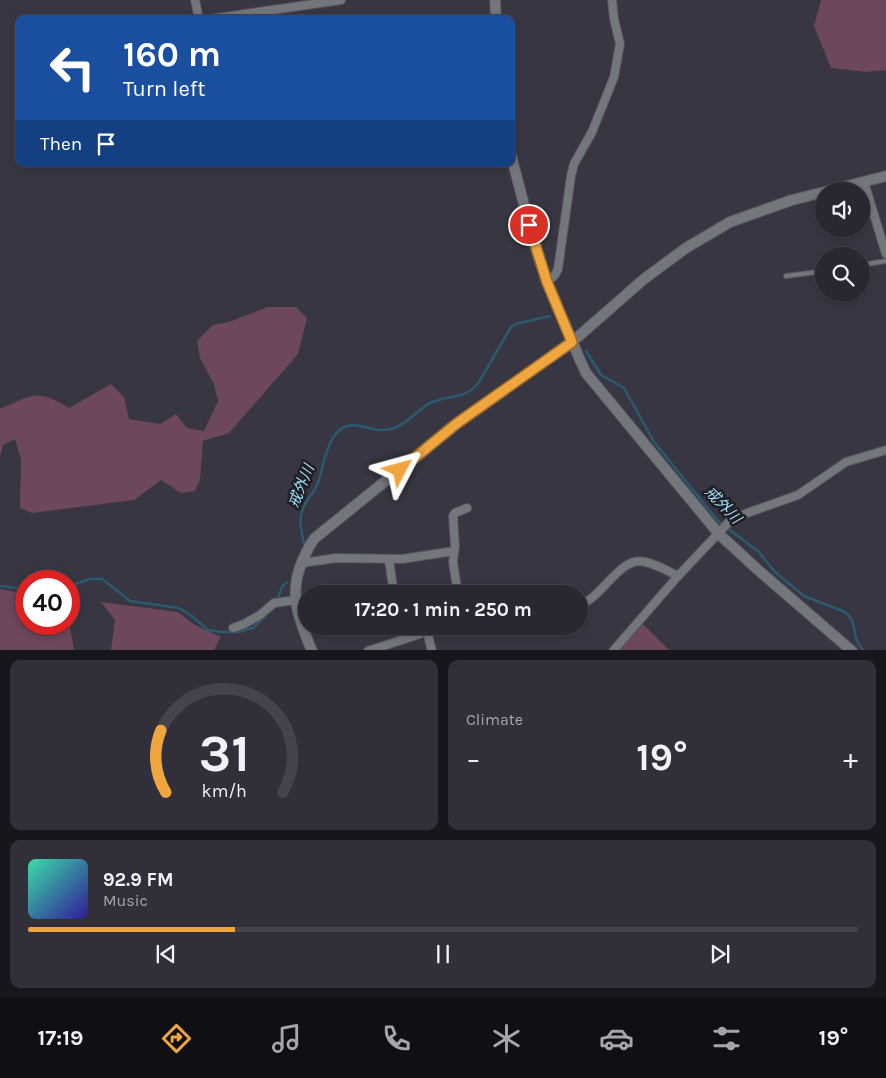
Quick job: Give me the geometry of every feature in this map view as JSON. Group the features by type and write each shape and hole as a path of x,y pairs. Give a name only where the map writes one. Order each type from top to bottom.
{"street":[{"path":"195,0 198,15"},
{"path":"238,15 341,0"},
{"path":"495,0 496,15"},
{"path":"547,282 555,276 558,269 574,164 592,132 614,77 620,36 614,20 612,0"},
{"path":"514,167 534,243 547,282 586,373 719,534 852,650"},
{"path":"864,182 886,176"},
{"path":"312,650 300,620 296,600 296,578 308,549 316,538 456,424 572,342 644,279 686,248 730,222 792,200 815,194"},
{"path":"870,202 886,254"},
{"path":"613,650 678,576 729,522 746,513 798,495 846,462 886,450"},
{"path":"457,585 453,562 452,516 467,508"},
{"path":"302,564 336,558 389,560 413,558 454,551"},
{"path":"389,560 393,585"},
{"path":"588,601 594,598 630,563 646,562 678,576"},
{"path":"233,628 260,616 277,602 296,600"},
{"path":"368,650 416,635"},
{"path":"431,635 432,650"}],"lane":[{"path":"870,264 886,261"},
{"path":"786,276 815,272"}],"shaded area":[{"path":"821,0 886,0 886,70 866,72 831,68 814,26"},
{"path":"268,307 296,307 307,318 298,354 229,433 203,441 200,479 195,491 181,493 161,480 134,500 32,513 20,508 21,459 15,439 3,445 0,457 0,409 34,396 49,398 69,408 111,384 124,397 129,419 160,424 176,414 187,428 204,431 218,401 214,384 200,358 197,341 213,325 229,322"},
{"path":"0,589 15,592 15,635 71,635 74,650 0,650"},
{"path":"101,602 178,612 193,624 221,637 214,650 111,650 115,620"},
{"path":"643,624 669,650 618,650"}],"waterway":[{"name":"戒外川","path":"304,543 301,526 302,511 317,485 334,435 341,429 349,426 381,430 394,428 400,426 429,403 469,392 479,382 511,327 516,324 550,316"},
{"name":"戒外川","path":"586,351 601,375 624,388 654,442 719,522 758,551 775,572 804,596 845,612 852,621 859,646 863,650"},
{"name":"戒外川","path":"80,582 90,579 102,579 130,601 179,608 208,630 220,632 238,632 253,628 275,606"},
{"name":"戒外川","path":"277,601 282,587 287,582"},
{"name":"戒外川","path":"0,586 15,588"}],"route":[{"path":"400,470 456,424 572,342 547,282 529,225"}]}
